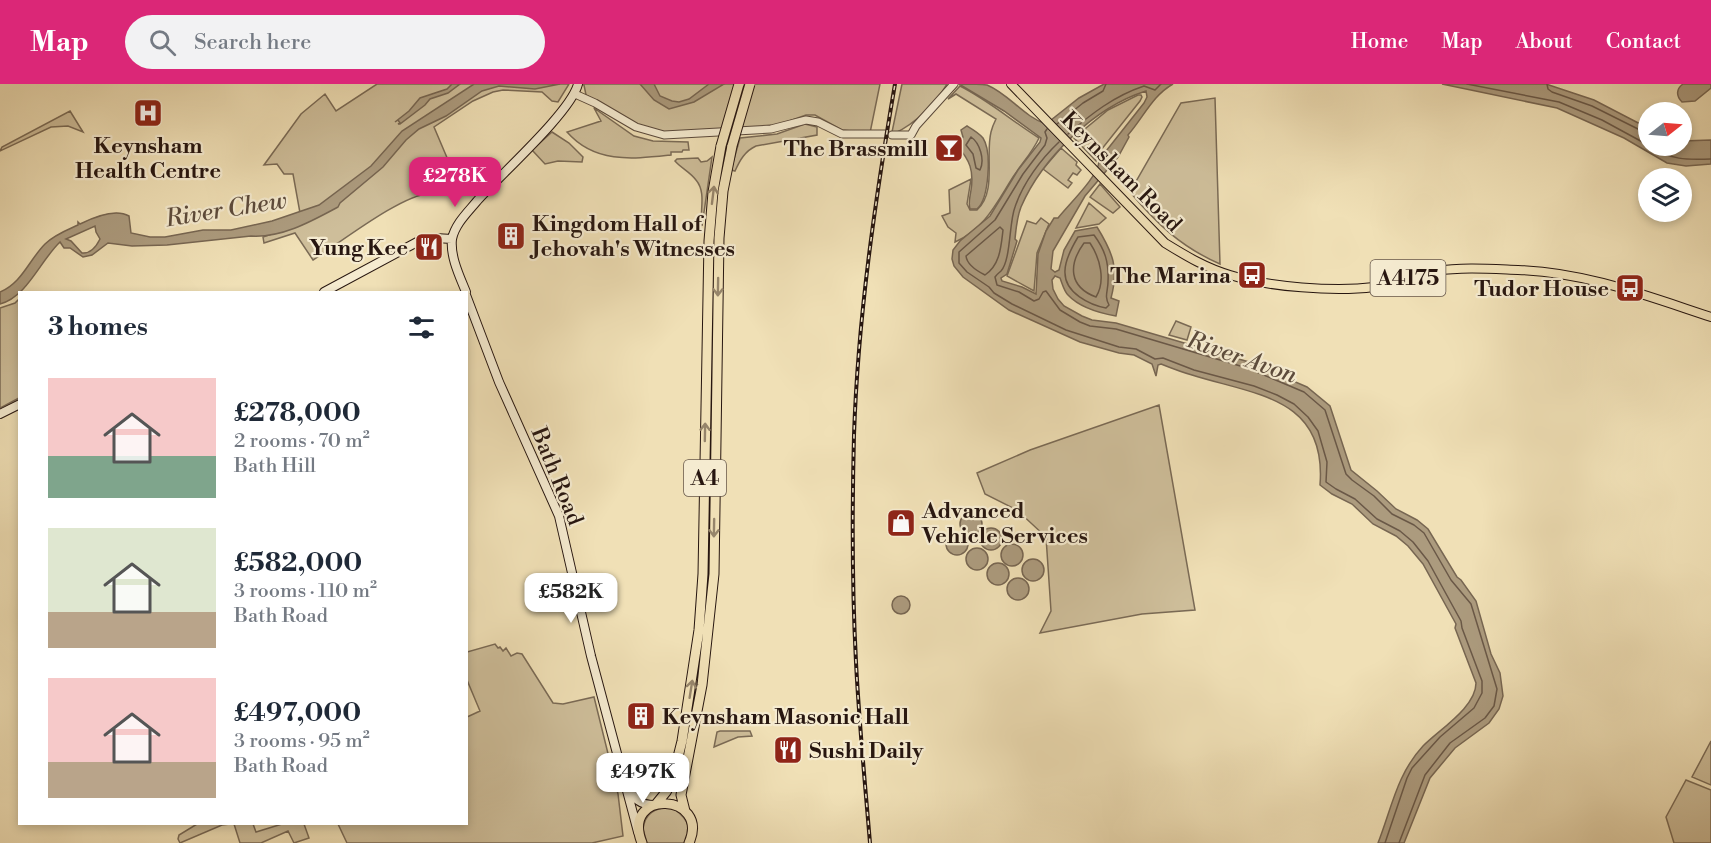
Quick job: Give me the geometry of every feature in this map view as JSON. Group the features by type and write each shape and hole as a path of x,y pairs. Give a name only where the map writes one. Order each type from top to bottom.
{"highway":[{"name":"A4","path":"640,838 641,817 666,792 672,781 682,741 699,630 703,574 709,241 721,146 739,84"},
{"name":"A4","path":"689,843 692,824 685,811 681,795 702,685 714,574 719,238 723,190 732,146 750,84"},
{"path":"655,804 674,804 685,811"}],"main road":[{"path":"326,291 419,241 435,237 453,239 466,213 557,117 575,94 578,84"},
{"name":"Keynsham Road","path":"1011,84 1165,243 1190,258 1228,275 1298,287 1355,288 1376,286 1442,270 1552,272 1600,281 1711,317"},
{"name":"Bath Road","path":"453,239 453,254 465,291"},
{"name":"Bath Road","path":"468,298 499,382 559,516 591,656 640,838"},
{"path":"0,414 18,405"},
{"name":"Bath Road","path":"624,781 638,802 645,805 655,804"}],"street":[{"path":"575,94 636,127 664,135 771,129 806,120 818,122 842,134 911,135 916,126 953,85"}],"shaded area":[{"path":"377,84 569,84 558,102 552,101 542,92 503,90 493,92 473,101 434,127 448,160 424,178 433,192 405,201 388,210 313,260 295,233 264,243 263,237 302,224 293,174 284,174 277,164 264,165 301,114 325,94 336,111"},
{"path":"580,84 880,84 870,133 842,130 815,115 806,115 778,125 761,127 666,132 639,127 586,95 584,85"},
{"path":"902,84 947,84 924,112 895,133 892,132"},
{"path":"960,86 1039,138 989,214 974,230 955,242 956,233 948,227 942,216 950,213 949,190 971,179 967,204 970,210 977,210 983,202 989,184 989,142 996,119 956,94 948,99"},
{"path":"1138,95 1142,97 1140,101 1097,155 1096,161 1074,138 1108,110"},
{"path":"1215,98 1220,264 1193,250 1170,234 1130,192 1181,103"},
{"path":"594,108 634,136 653,141 688,142 689,150 671,152 671,155 629,158 615,157 590,150 567,132 601,121"},
{"path":"70,111 83,132 68,126 51,127 0,151 2,147"},
{"path":"805,124 817,127 817,135 756,146 743,156 735,171 731,170 740,138 777,134"},
{"path":"552,132 569,143 583,157 582,162 558,161 545,164 532,150"},
{"path":"1061,148 1077,162 1076,165 1081,170 1077,175 1073,173 1068,180 1072,183 1068,188 1043,169"},
{"path":"712,157 702,226 702,197 699,185 694,177 675,161 698,158 701,162"},
{"path":"1100,184 1120,207 1113,213 1090,197"},
{"path":"1089,203 1106,218 1099,224 1076,228"},
{"path":"1041,218 1049,224 1037,253 1034,291 1007,276 1027,221 1036,224"},
{"path":"18,300 18,399 0,408 0,308"},
{"path":"1176,321 1191,327 1187,340 1169,335"},
{"path":"1159,405 1195,610 1142,614 1040,633 1051,611 1046,537 1017,510 985,494 977,473 1030,450"},
{"path":"495,644 503,651 506,648 511,656 517,653 522,654 553,703 563,704 594,697 618,794 623,836 592,843 347,843 338,825 468,825 468,717 480,711 468,682 468,652"},
{"path":"750,731 752,736 738,737 714,747 717,732"},
{"path":"1711,741 1711,785 1692,777"},
{"path":"1686,780 1711,790 1711,843 1674,843 1666,817"},
{"path":"670,807 680,813 688,826 684,843 647,843 643,829 648,815 655,810"},
{"path":"195,825 222,825 180,843 179,835"},
{"path":"234,825 253,825 256,832 279,825 304,825 309,838 294,843 288,831 261,843 240,843"}],"water":[{"path":"452,84 460,84 448,93 430,99 400,124 398,120 395,122 420,98 447,89"},
{"name":"River Chew","path":"474,84 560,84 535,89 499,86 482,91 446,116 419,129 406,140 383,167 338,207 296,228 263,236 167,245 132,246 108,243 92,255 83,257 70,248 64,248 60,242 26,286 10,300 0,304 0,292 20,277 39,250 56,235 78,225 78,222 80,224 111,213 123,214 129,216 131,233 150,237 165,237 203,230 231,230 272,221 319,205 371,166 402,131","holes":["95,226 100,239 91,251 82,253 66,239"]},
{"path":"640,84 654,84 660,96 679,102 689,99 709,84 724,84 694,102 669,109 654,100"},
{"path":"959,84 987,85 1038,121 1046,124 1079,98 1104,84 1173,84 1154,100 1128,135 1118,157 1085,196 1053,251 1051,269 1055,272 1059,270 1064,250 1075,231 1097,227 1113,261 1114,278 1111,298 1119,301 1116,316 1084,307 1073,300 1064,289 1060,278 1055,276 1052,280 1053,289 1058,299 1064,306 1092,320 1116,323 1249,362 1307,387 1330,406 1351,470 1396,509 1417,520 1428,529 1457,577 1476,601 1491,654 1500,673 1503,696 1499,709 1489,723 1455,748 1430,778 1404,843 1378,843 1401,780 1423,746 1464,709 1474,692 1476,683 1455,628 1456,624 1423,564 1408,546 1396,536 1373,524 1352,504 1320,485 1319,456 1312,434 1299,417 1282,404 1262,395 1161,364 1158,365 1156,376 1152,364 1134,355 1080,342 1009,310 963,277 954,266 953,250 960,241 990,216 1041,138 1004,111","holes":["1146,91 1147,97 1099,160 1089,182 1058,218 1054,218 1046,231 1038,254 1036,294 1002,281 1001,278 1007,274 1017,241 1015,239 1021,207 1042,170 1072,137 1108,109"]},
{"path":"1442,84 1546,84 1594,100 1638,123 1638,146 1557,108"},
{"path":"1683,84 1711,84 1711,88 1695,101 1682,102 1678,93"},
{"path":"967,126 983,138 988,154 987,186 977,209 970,209 971,171 968,161 957,146 963,137 961,130"},
{"path":"1711,140 1711,164 1686,166 1667,163 1655,156 1692,156 1692,141"},
{"path":"967,513 975,513 982,520 982,528 975,535 967,535 960,528 960,520"},
{"path":"987,528 995,528 1002,535 1002,543 995,550 987,550 980,543 980,535"},
{"path":"953,533 961,533 968,540 968,548 961,555 953,555 946,548 946,540"},
{"path":"1008,544 1016,544 1023,551 1023,559 1016,566 1008,566 1001,559 1001,551"},
{"path":"973,548 981,548 988,555 988,563 981,570 973,570 966,563 966,555"},
{"path":"1029,559 1037,559 1044,566 1044,574 1037,581 1029,581 1022,574 1022,566"},
{"path":"994,563 1002,563 1009,570 1009,578 1002,585 994,585 987,578 987,570"},
{"path":"1014,578 1022,578 1029,585 1029,593 1022,600 1014,600 1007,593 1007,585"},
{"path":"897,596 905,596 910,601 908,612 897,614 892,609 892,601"}],"railway":[{"path":"870,843 855,634 854,435 859,347 868,259 895,84"}],"place":[{"name":"Keynsham Health Centre","path":"148,113"},
{"name":"The Brassmill","path":"949,148"},
{"name":"Kingdom Hall of Jehovah's Witnesses","path":"511,236"},
{"name":"Yung Kee","path":"429,247"},
{"name":"The Marina","path":"1252,275"},
{"name":"Tudor House","path":"1630,288"},
{"name":"Advanced Vehicle Services","path":"901,523"},
{"name":"Keynsham Masonic Hall","path":"641,716"},
{"name":"Sushi Daily","path":"788,750"}],"water label":[{"name":"River Avon","path":"1242,357"}]}
